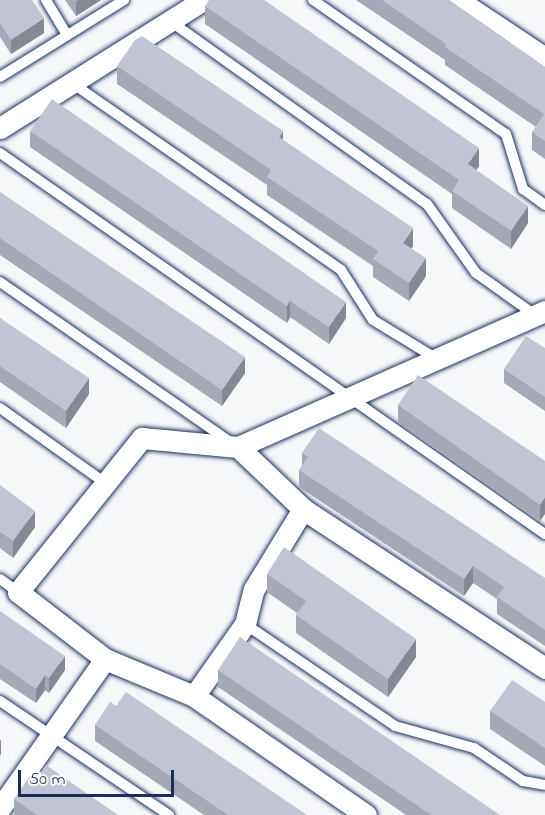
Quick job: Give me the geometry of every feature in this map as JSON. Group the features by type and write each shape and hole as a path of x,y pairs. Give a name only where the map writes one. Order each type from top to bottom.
{"street":[{"path":"0,128 203,0"},
{"path":"458,0 545,58"},
{"path":"366,815 194,696 105,659 18,592 142,438 238,447 437,359 542,316"},
{"path":"238,447 303,509 545,668"},
{"path":"194,696 245,624 254,589 303,509"},
{"path":"0,808 105,659"}],"lane":[{"path":"46,0 67,35"},
{"path":"0,77 124,0"},
{"path":"313,0 506,134 523,189 545,205"},
{"path":"170,21 427,204 476,273 542,316"},
{"path":"72,83 341,270 373,320 437,359"},
{"path":"0,153 545,534"},
{"path":"0,282 238,447"},
{"path":"0,408 105,483"},
{"path":"0,579 18,592"},
{"path":"245,624 395,726 474,748 523,781 545,785"},
{"path":"0,701 169,815"}],"building":[{"path":"0,0 32,0 44,18 11,40 0,23"},
{"path":"209,0 264,0 479,148 468,164 528,206 511,231 452,191 459,180 205,6"},
{"path":"382,0 449,0 545,67 545,141 532,132 544,114 445,47 446,44"},
{"path":"142,36 283,131 279,137 413,228 403,243 426,258 409,283 373,259 378,251 267,177 271,170 117,66 135,40"},
{"path":"52,99 346,302 329,327 290,301 287,306 30,131"},
{"path":"0,192 245,357 222,390 0,238"},
{"path":"0,318 89,378 66,411 0,366"},
{"path":"526,336 545,348 545,397 504,369"},
{"path":"418,375 545,461 545,497 540,505 398,405"},
{"path":"319,428 545,578 545,630 497,597 504,587 473,566 464,579 299,470 308,457 302,453"},
{"path":"0,485 35,511 13,541 0,532"},
{"path":"284,547 416,639 388,679 296,615 306,601 267,574"},
{"path":"0,611 65,656 49,678 45,675 36,689 0,664"},
{"path":"240,637 500,815 431,815 218,670"},
{"path":"512,680 545,702 545,748 490,711"},
{"path":"126,692 307,815 228,815 95,725 110,702 116,706"},
{"path":"46,765 118,815 37,815 14,799 31,774 37,778"}]}
